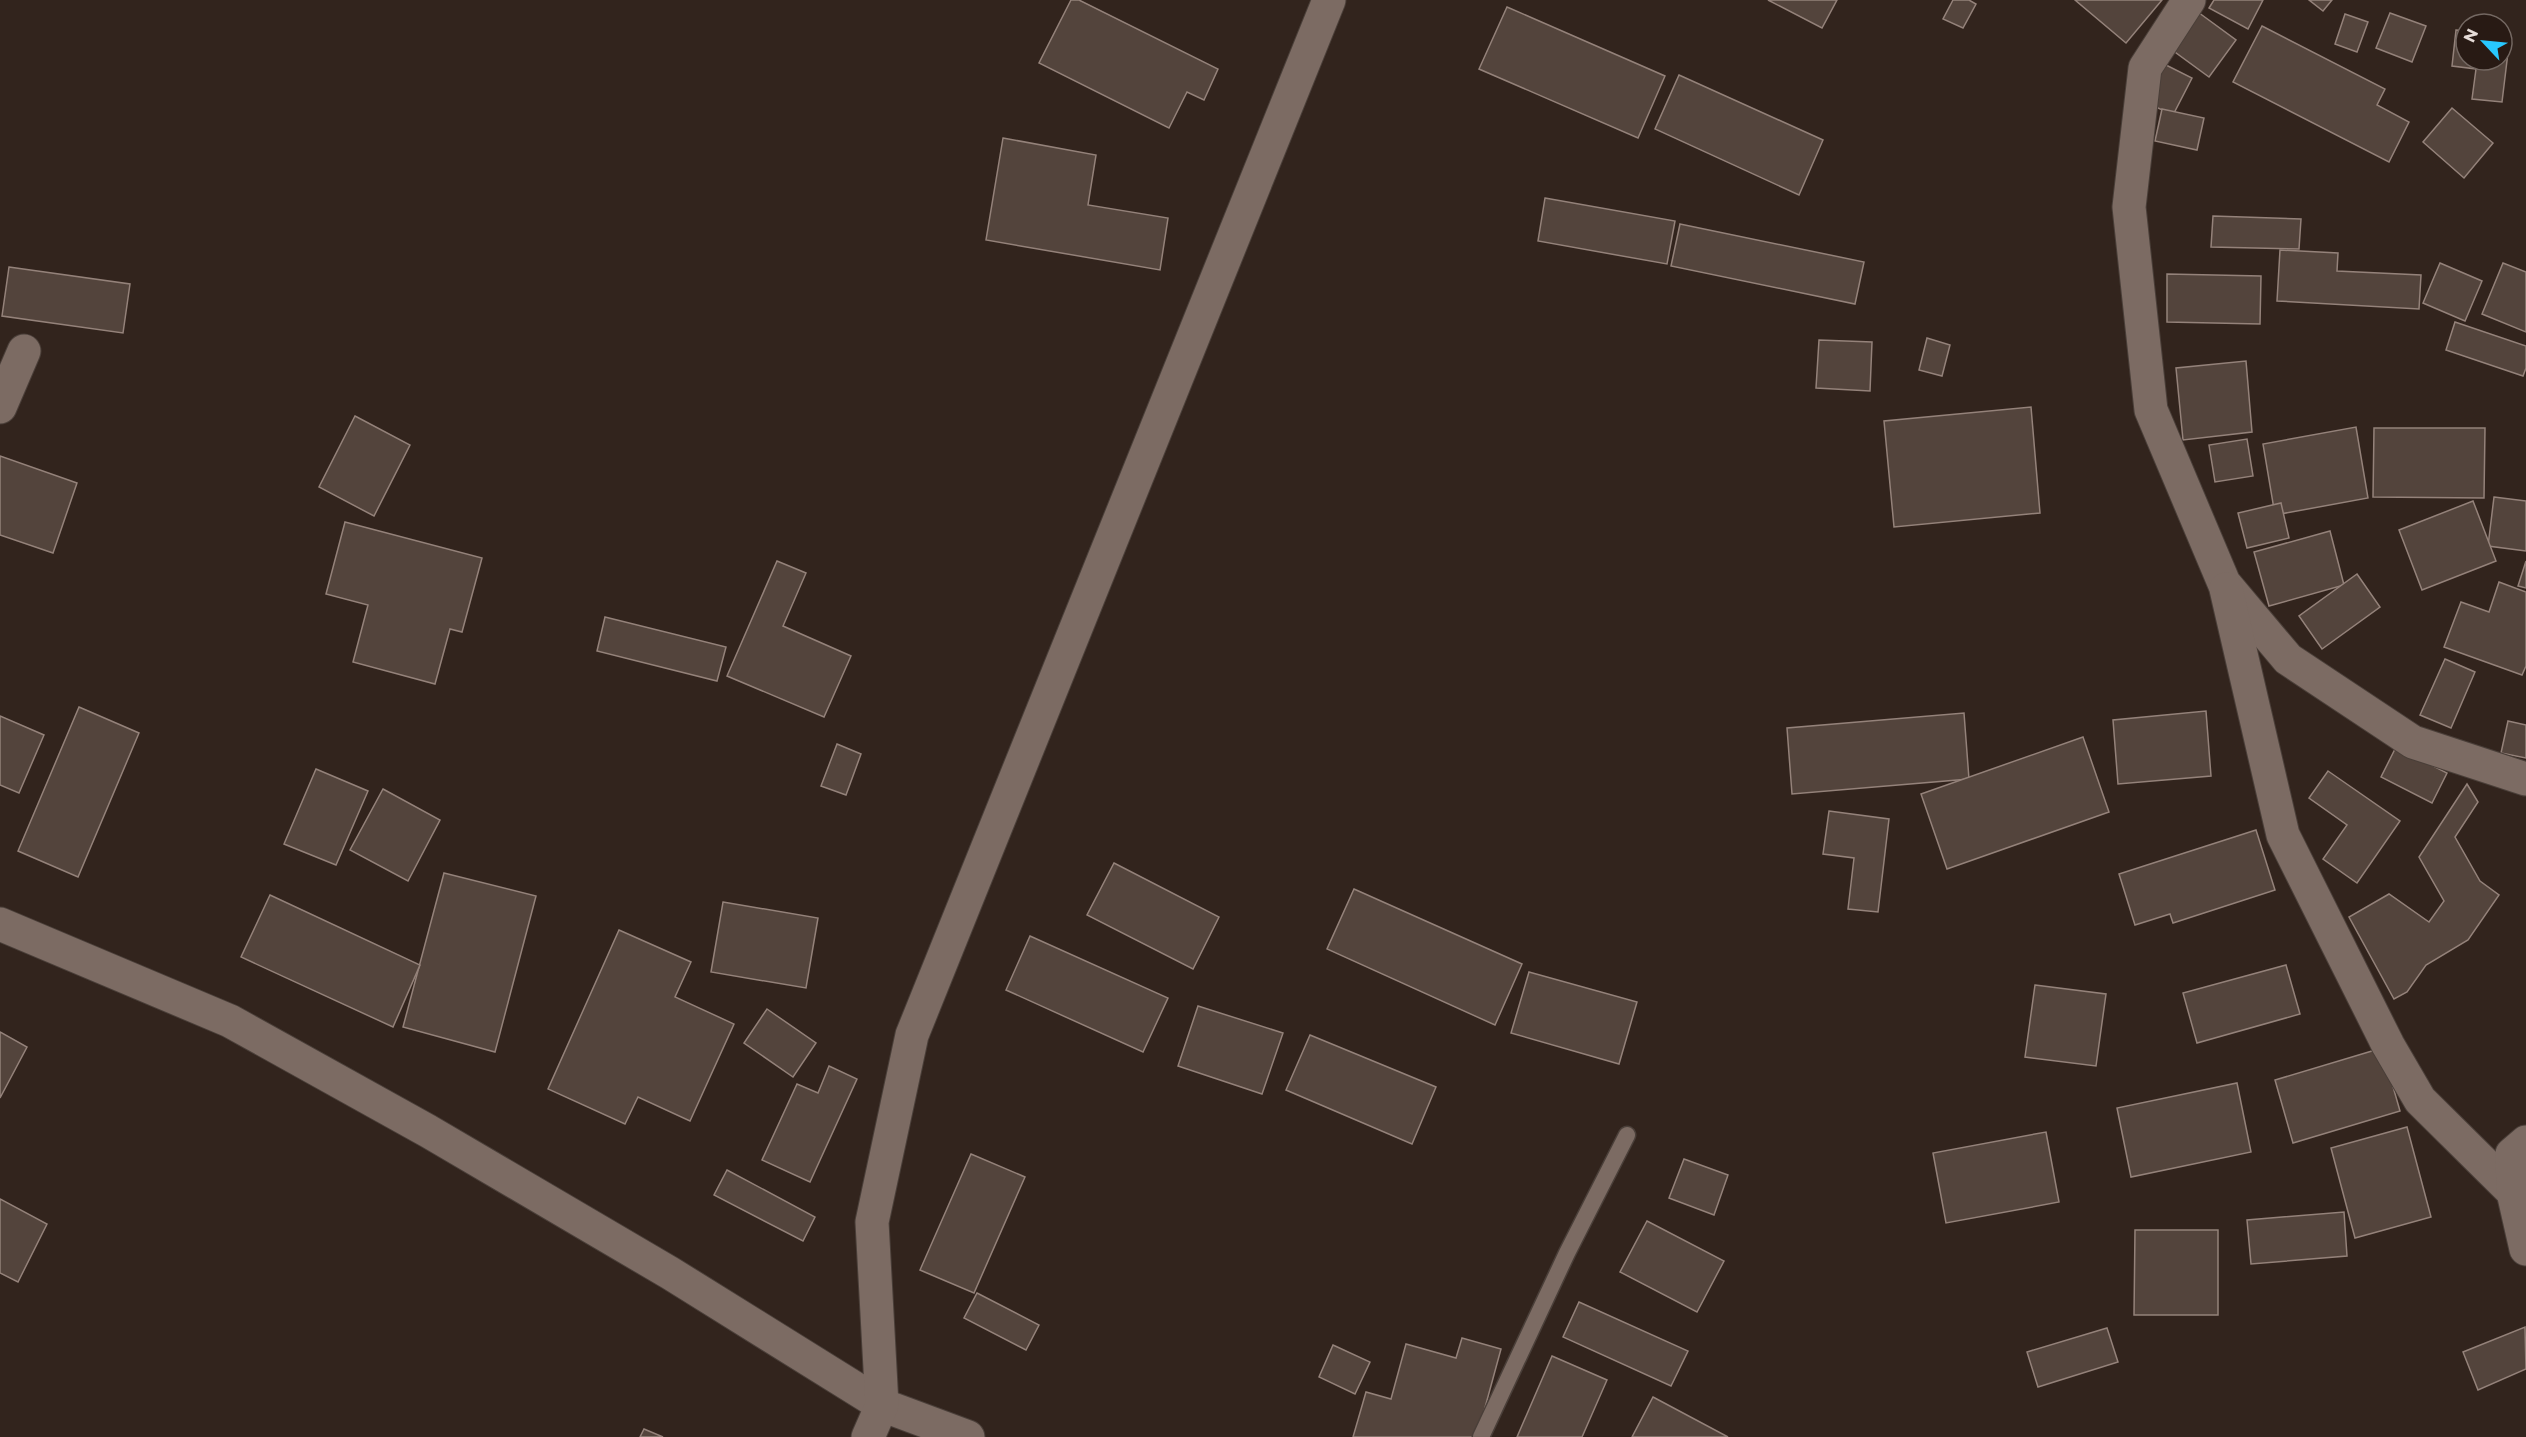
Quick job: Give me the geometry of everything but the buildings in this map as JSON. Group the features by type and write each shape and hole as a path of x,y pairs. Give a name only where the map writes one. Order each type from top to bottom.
{"street":[{"path":"868,1437 882,1405 872,1222 912,1035 1329,0"},
{"path":"2189,0 2145,68 2129,207 2151,410 2224,583 2283,835 2388,1045 2420,1100 2513,1192"},
{"path":"0,407 24,351"},
{"path":"2224,583 2288,659 2413,742 2526,780"},
{"path":"0,924 230,1020 428,1131 670,1273 882,1405 968,1437"},
{"path":"2526,1142 2512,1154 2513,1192 2526,1249"}],"lane":[{"path":"1481,1437 1567,1253 1627,1135"}]}
